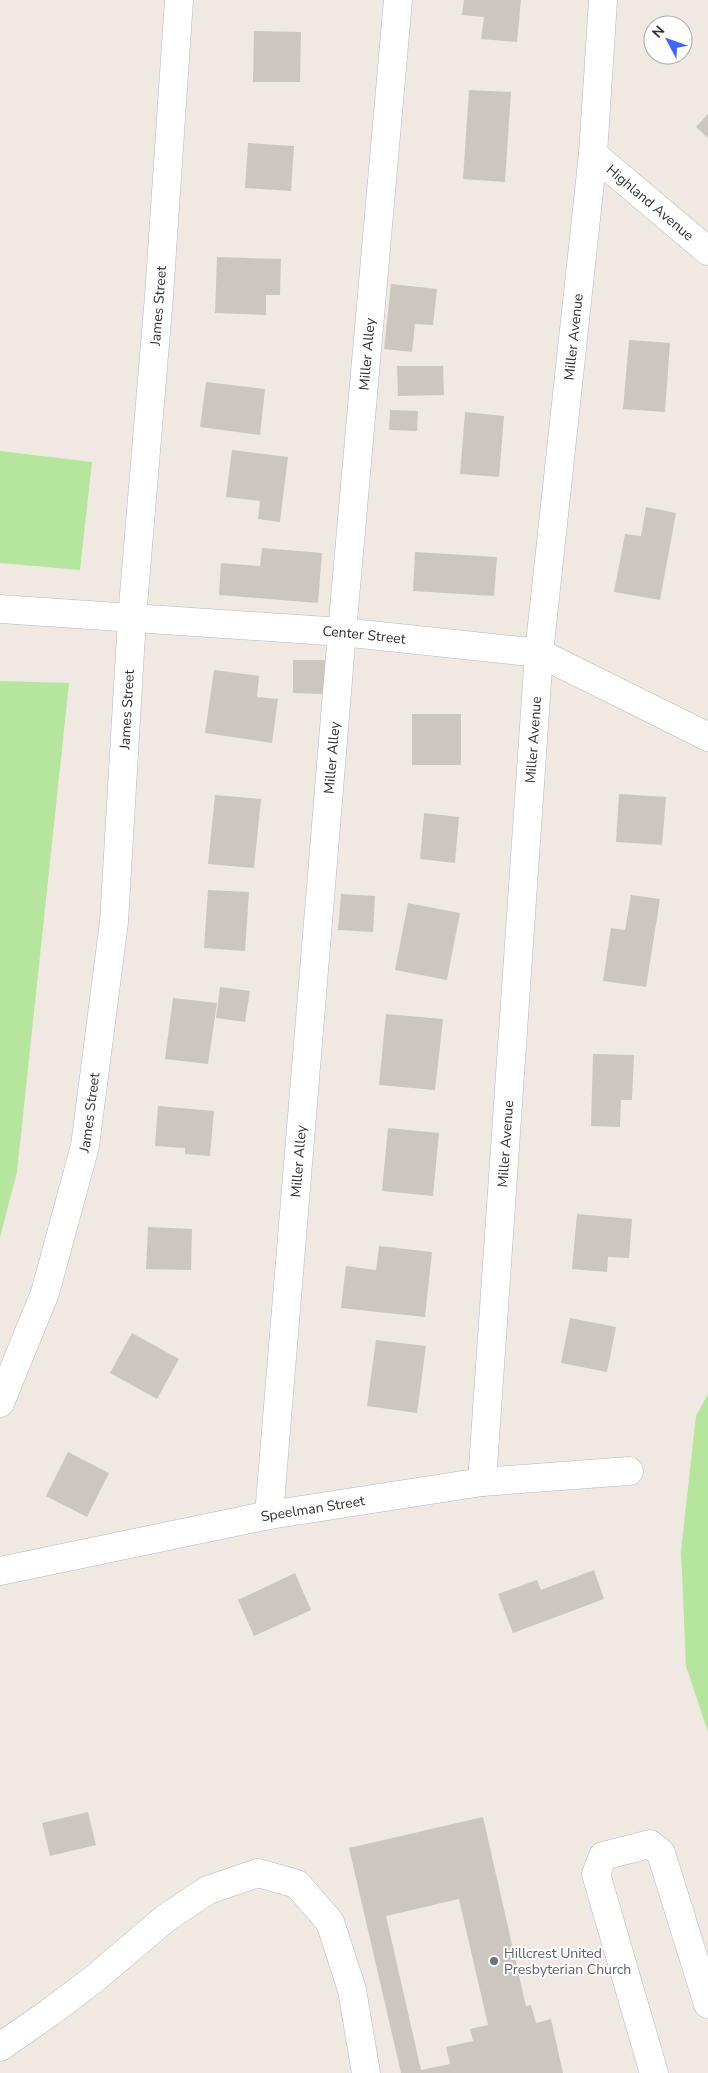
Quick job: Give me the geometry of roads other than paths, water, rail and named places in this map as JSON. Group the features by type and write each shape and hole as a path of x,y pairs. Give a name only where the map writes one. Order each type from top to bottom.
{"street":[{"name":"James Street","path":"0,1403 45,1293 85,1146 114,922 132,618 159,296 179,0"},
{"name":"Miller Alley","path":"269,1515 342,632 398,0"},
{"name":"Miller Avenue","path":"482,1482 539,653 593,154 603,0"},
{"name":"Highland Avenue","path":"593,154 708,251"},
{"name":"Center Street","path":"0,609 342,632 539,653 708,737"},
{"name":"Speelman Street","path":"0,1571 269,1515 482,1482 629,1470"},
{"path":"654,2073 596,1874 603,1856 650,1844 661,1853 708,2004"},
{"path":"0,2047 64,2002 166,1918 208,1890 258,1873 298,1884 330,1922 352,1990 366,2073"}],"place":[{"name":"Hillcrest United Presbyterian Church","path":"494,1961"}]}
